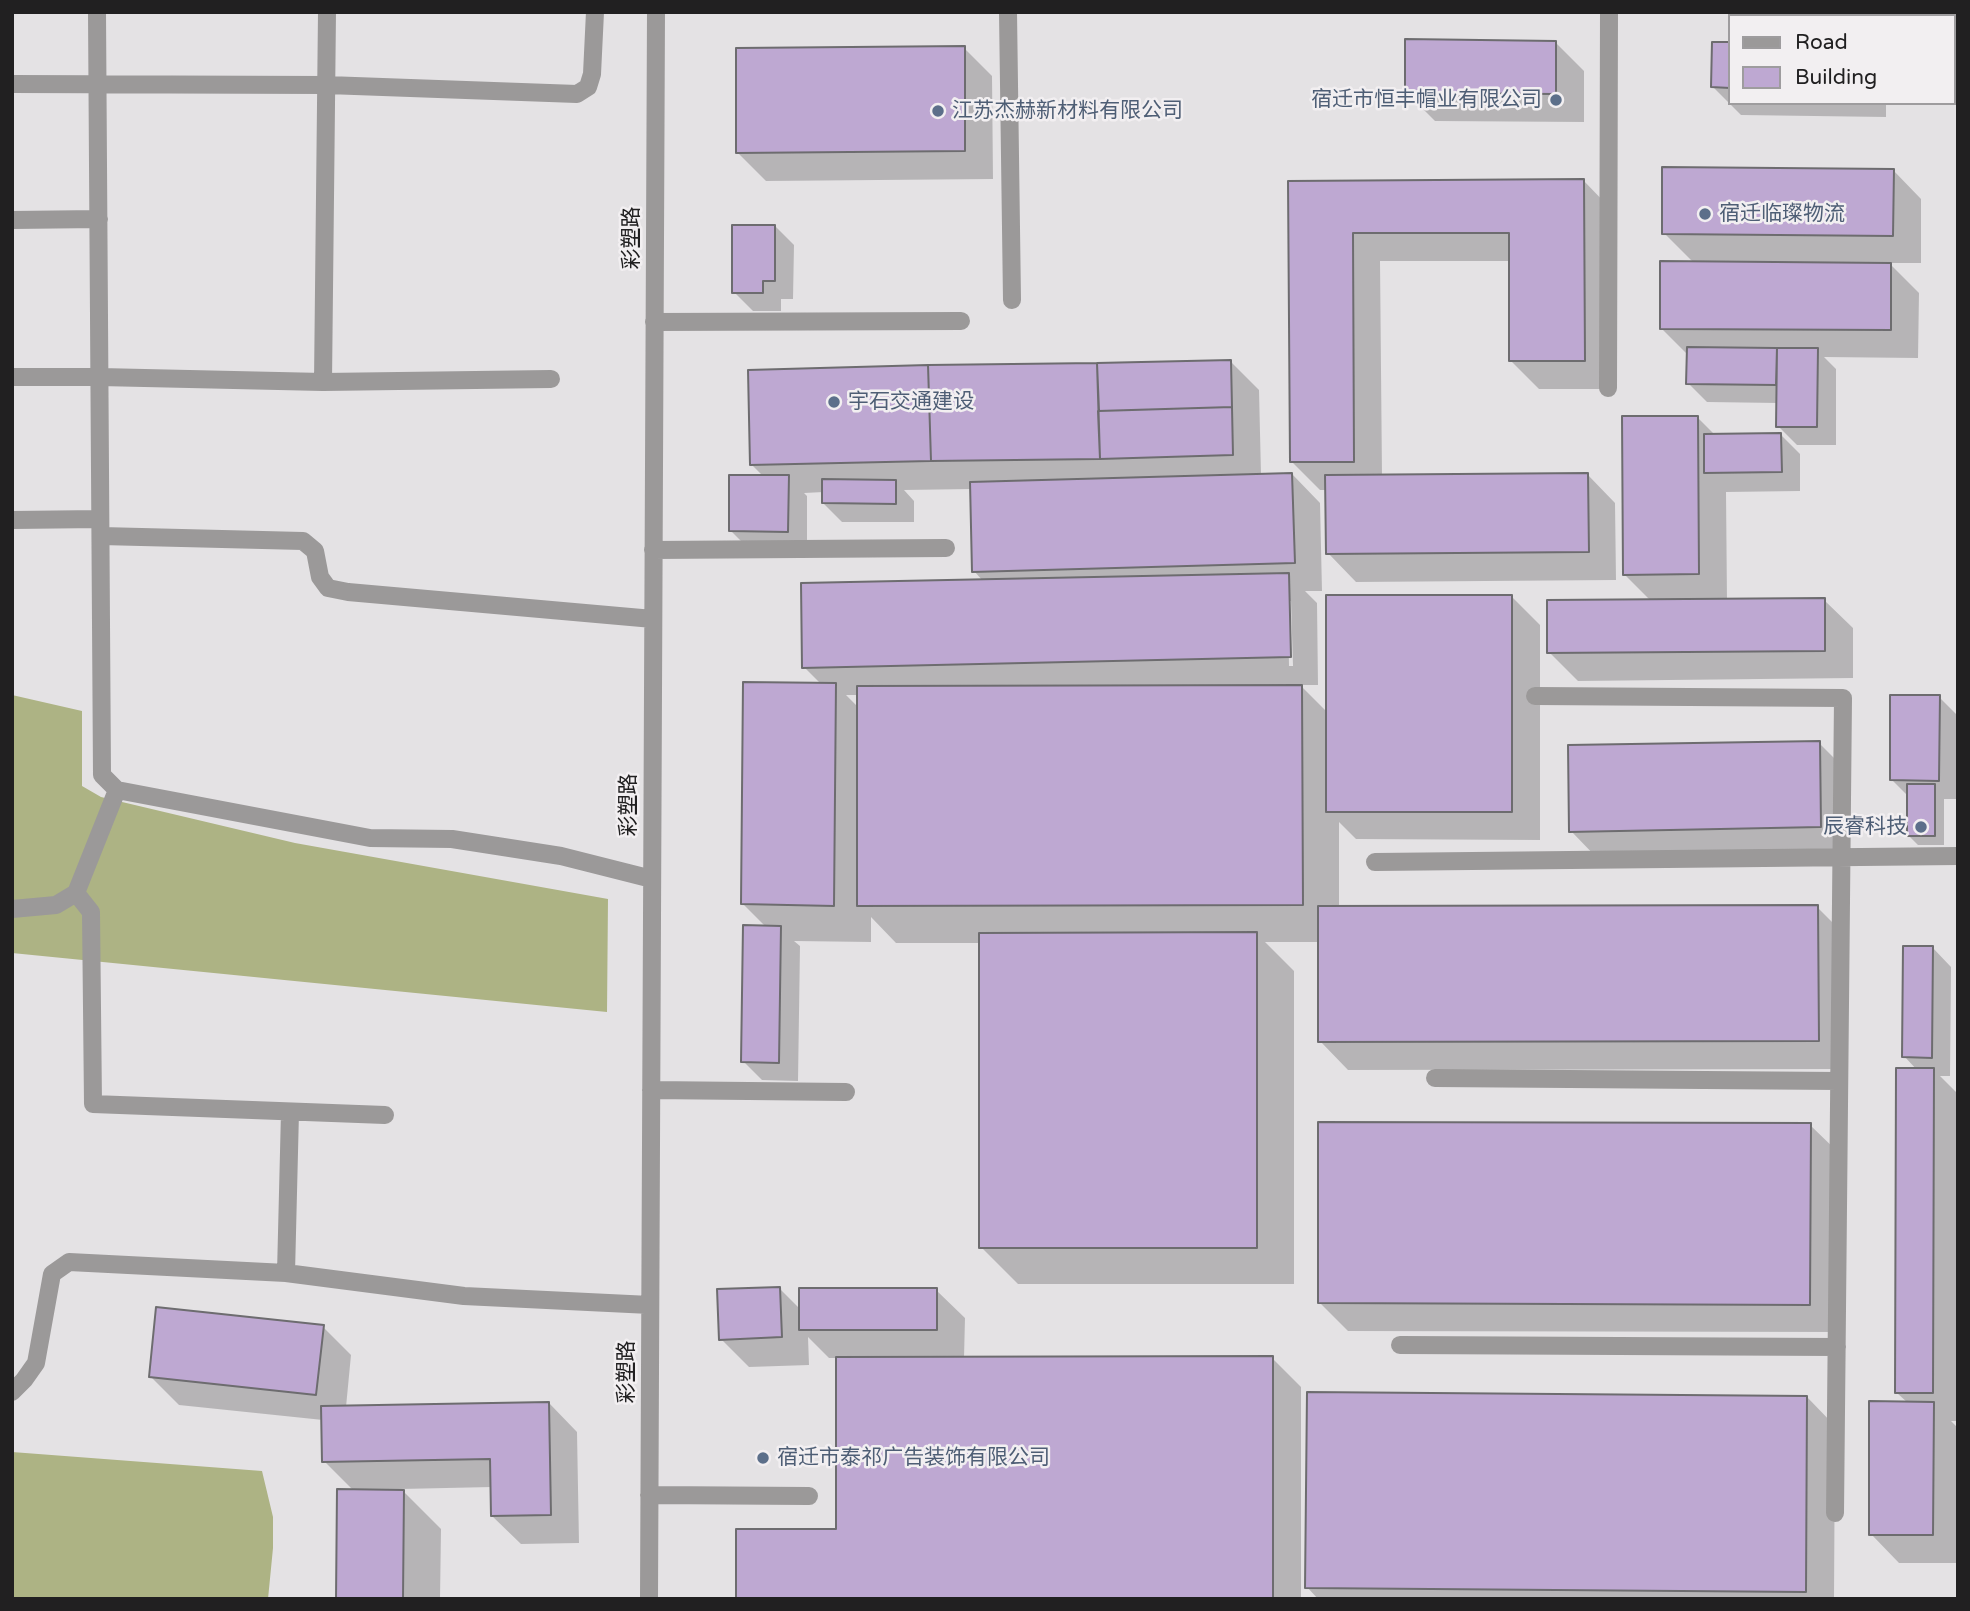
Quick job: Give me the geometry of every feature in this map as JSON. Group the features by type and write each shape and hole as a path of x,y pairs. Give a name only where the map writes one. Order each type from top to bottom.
{"street":[{"path":"97,12 102,775 117,790 370,838 452,839 561,856 652,879"},
{"path":"323,382 327,12"},
{"path":"12,84 327,85 577,94 588,87 592,74 595,12"},
{"name":"彩塑路","path":"649,1599 656,12"},
{"path":"1008,12 1012,300"},
{"path":"1608,388 1609,12"},
{"path":"12,220 99,219"},
{"path":"654,322 961,321"},
{"path":"12,377 323,382 551,379"},
{"path":"12,520 303,541 315,551 320,577 328,588 653,619"},
{"path":"653,550 946,548"},
{"path":"1535,696 1843,698 1835,1513"},
{"path":"12,909 56,905 76,893 117,790"},
{"path":"1376,862 1958,856"},
{"path":"76,893 91,912 93,1104 385,1115"},
{"path":"1435,1078 1839,1081"},
{"path":"651,1090 846,1092"},
{"path":"286,1273 290,1112"},
{"path":"12,1392 36,1363 52,1274 69,1262 286,1273 464,1296 650,1305"},
{"path":"1400,1345 1836,1347"},
{"path":"649,1495 809,1496"}],"green space":[{"path":"12,695 82,711 82,786 101,797 295,843 608,899 607,1012 12,953"},
{"path":"12,1452 262,1471 273,1517 268,1599 12,1599"}],"building":[{"path":"1405,39 1556,41 1556,94 1405,93"},
{"path":"1712,42 1728,42 1728,88 1711,87"},
{"path":"965,46 965,151 736,153 736,48"},
{"path":"1662,167 1894,169 1893,236 1662,234"},
{"path":"1584,179 1585,361 1509,361 1509,233 1353,233 1354,462 1290,462 1288,181"},
{"path":"732,225 775,225 775,281 763,281 763,293 732,293"},
{"path":"1660,261 1891,263 1891,330 1660,329"},
{"path":"1687,347 1777,348 1776,385 1686,384"},
{"path":"1777,348 1818,348 1817,427 1776,427"},
{"path":"1231,360 1232,407 1099,411 1097,363"},
{"path":"1097,363 1100,459 931,461 928,365"},
{"path":"928,365 931,461 750,465 748,370"},
{"path":"1232,407 1233,455 1100,459 1098,411"},
{"path":"1622,416 1698,416 1699,574 1623,575"},
{"path":"1781,433 1782,472 1704,473 1704,434"},
{"path":"1292,473 1295,563 972,572 970,482"},
{"path":"1588,473 1589,552 1326,554 1325,475"},
{"path":"729,475 789,475 788,532 729,531"},
{"path":"822,479 896,480 896,504 822,503"},
{"path":"1289,573 1291,657 802,668 801,583"},
{"path":"1326,595 1512,595 1512,812 1326,812"},
{"path":"1825,598 1825,651 1547,653 1547,600"},
{"path":"743,682 836,683 834,906 741,904"},
{"path":"1302,685 1303,905 857,906 857,686"},
{"path":"1890,695 1940,695 1939,781 1890,780"},
{"path":"1820,741 1821,827 1569,832 1568,745"},
{"path":"1907,784 1935,784 1935,836 1907,836"},
{"path":"1818,905 1819,1041 1318,1042 1318,906"},
{"path":"743,925 781,926 779,1063 741,1062"},
{"path":"1257,932 1257,1248 979,1248 979,933"},
{"path":"1903,946 1933,946 1932,1058 1902,1057"},
{"path":"1896,1068 1934,1068 1933,1393 1895,1393"},
{"path":"1318,1122 1811,1123 1810,1305 1318,1303"},
{"path":"780,1287 782,1337 719,1340 717,1289"},
{"path":"799,1288 937,1288 937,1330 799,1330"},
{"path":"156,1307 324,1325 316,1395 149,1377"},
{"path":"1273,1356 1273,1599 736,1599 736,1529 836,1529 836,1357"},
{"path":"1307,1392 1807,1396 1806,1592 1305,1588"},
{"path":"1869,1401 1934,1402 1933,1535 1869,1535"},
{"path":"549,1402 551,1515 491,1516 490,1459 322,1462 321,1406"},
{"path":"337,1489 404,1490 403,1599 336,1599"}],"place":[{"name":"宿迁市恒丰帽业有限公司","path":"1556,100"},
{"name":"江苏杰赫新材料有限公司","path":"938,111"},
{"name":"宿迁临璨物流","path":"1705,214"},
{"name":"宇石交通建设","path":"834,402"},
{"name":"辰睿科技","path":"1921,827"},
{"name":"宿迁市泰祁广告装饰有限公司","path":"763,1458"}]}
